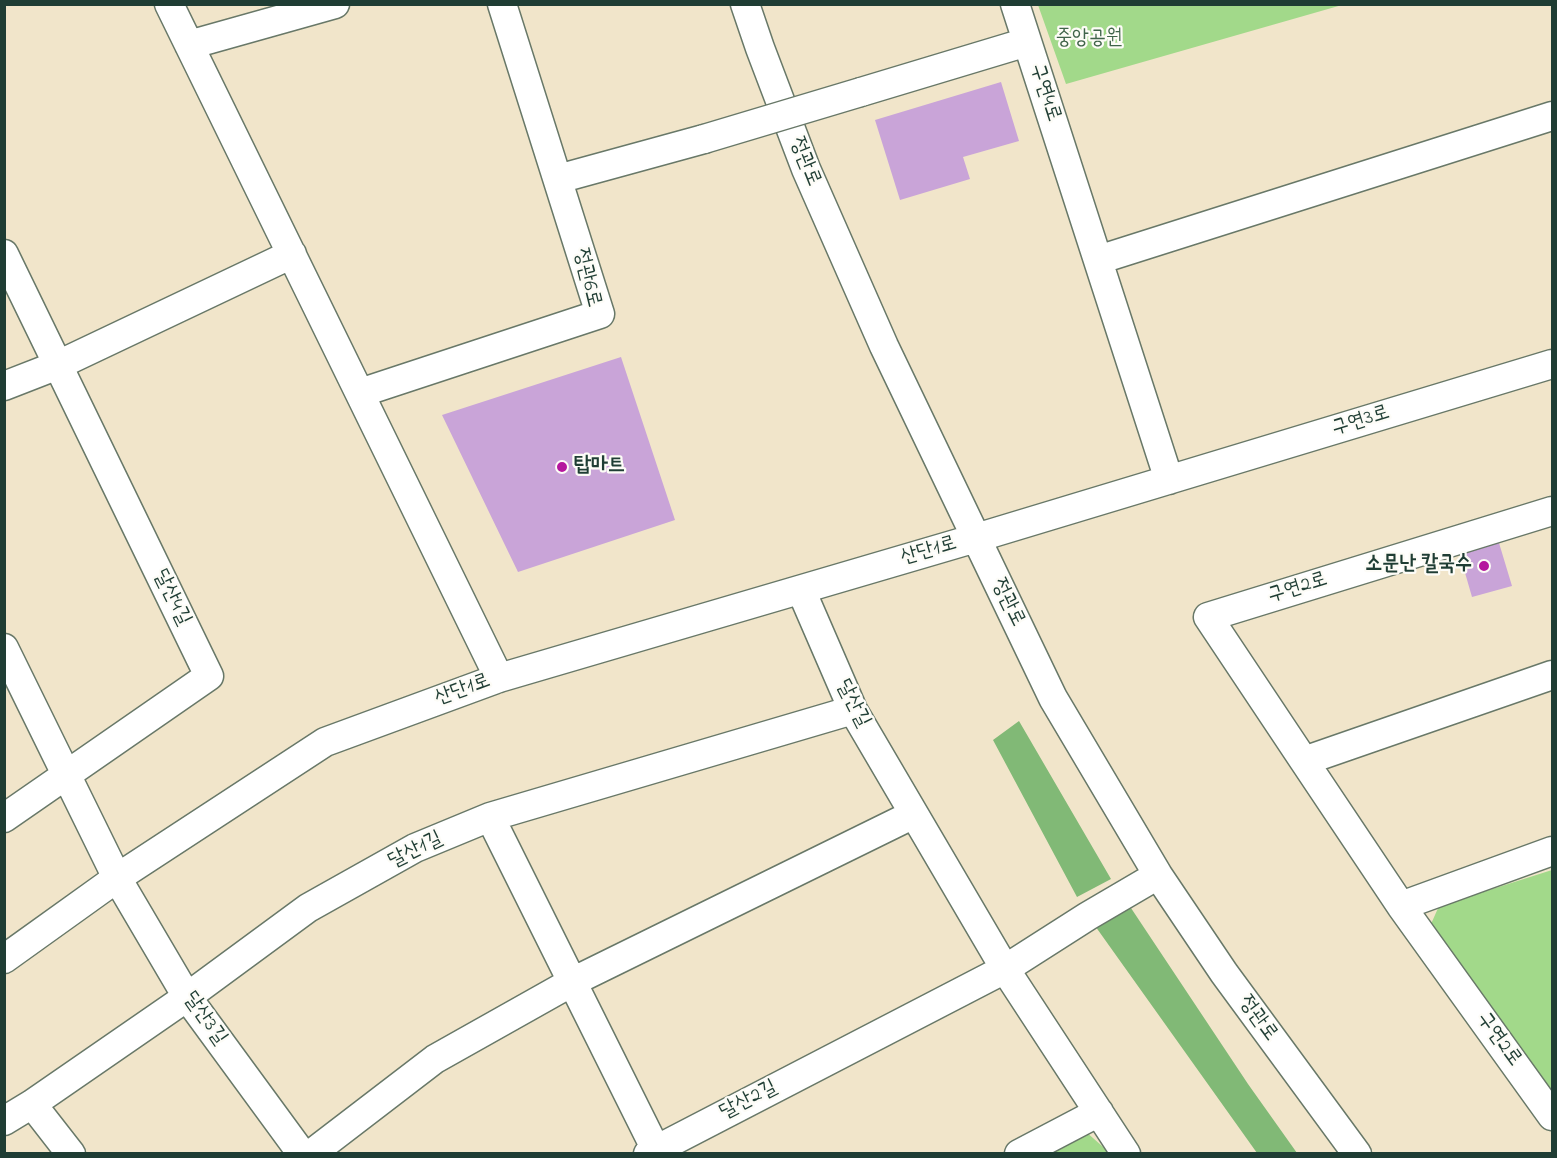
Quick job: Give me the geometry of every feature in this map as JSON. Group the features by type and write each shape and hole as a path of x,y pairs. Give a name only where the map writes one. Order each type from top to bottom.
{"street":[{"path":"169,4 499,678"},
{"path":"189,45 334,4"},
{"name":"정관6로","path":"360,393 600,314 502,4"},
{"name":"정관로","path":"745,4 806,169 884,346 1053,698 1158,875 1231,982 1357,1154"},
{"name":"구연4로","path":"1015,4 1098,260"},
{"path":"558,179 704,139 1027,42"},
{"path":"1169,480 1098,260 1552,116"},
{"path":"4,386 58,364 292,254"},
{"name":"달산4길","path":"4,255 209,676 4,818"},
{"name":"구연3로","path":"976,538 1552,364"},
{"name":"구연2로","path":"1552,511 1209,617 1401,906 1552,1116"},
{"name":"산단1로","path":"4,959 117,878 325,742 499,678 976,538"},
{"name":"달산길","path":"801,590 853,710 1005,969 1126,1154"},
{"path":"4,648 67,775"},
{"path":"1304,761 1552,675"},
{"name":"달산1길","path":"4,1121 187,997 308,908 415,848 490,817 853,710"},
{"name":"달산3길","path":"67,775 117,878 187,997 302,1154"},
{"path":"311,1154 435,1059 572,982 914,814"},
{"name":"달산2길","path":"490,817 654,1152 1005,969"},
{"path":"1401,906 1552,851"},
{"path":"1005,969 1158,875"},
{"path":"32,1104 71,1154"},
{"path":"1019,1154 1099,1112"}],"green space":[{"name":"중앙공원","path":"1038,4 1342,5 1066,84"},
{"path":"1019,721 1111,879 1077,897 993,740"},
{"path":"1552,870 1552,1096 1427,933 1439,906"},
{"path":"1123,896 1248,1084 1297,1153 1257,1153 1088,916"},
{"path":"1085,1131 1110,1153 1038,1154"}],"building":[{"path":"1001,82 1019,141 963,157 970,179 900,200 875,120"},
{"name":"탑마트","path":"621,357 675,520 518,572 442,415"},
{"name":"소문난 칼국수","path":"1496,533 1512,586 1472,597 1457,545"}],"place":[{"name":"탑마트","path":"562,467"},
{"name":"소문난 칼국수","path":"1484,566"}]}
